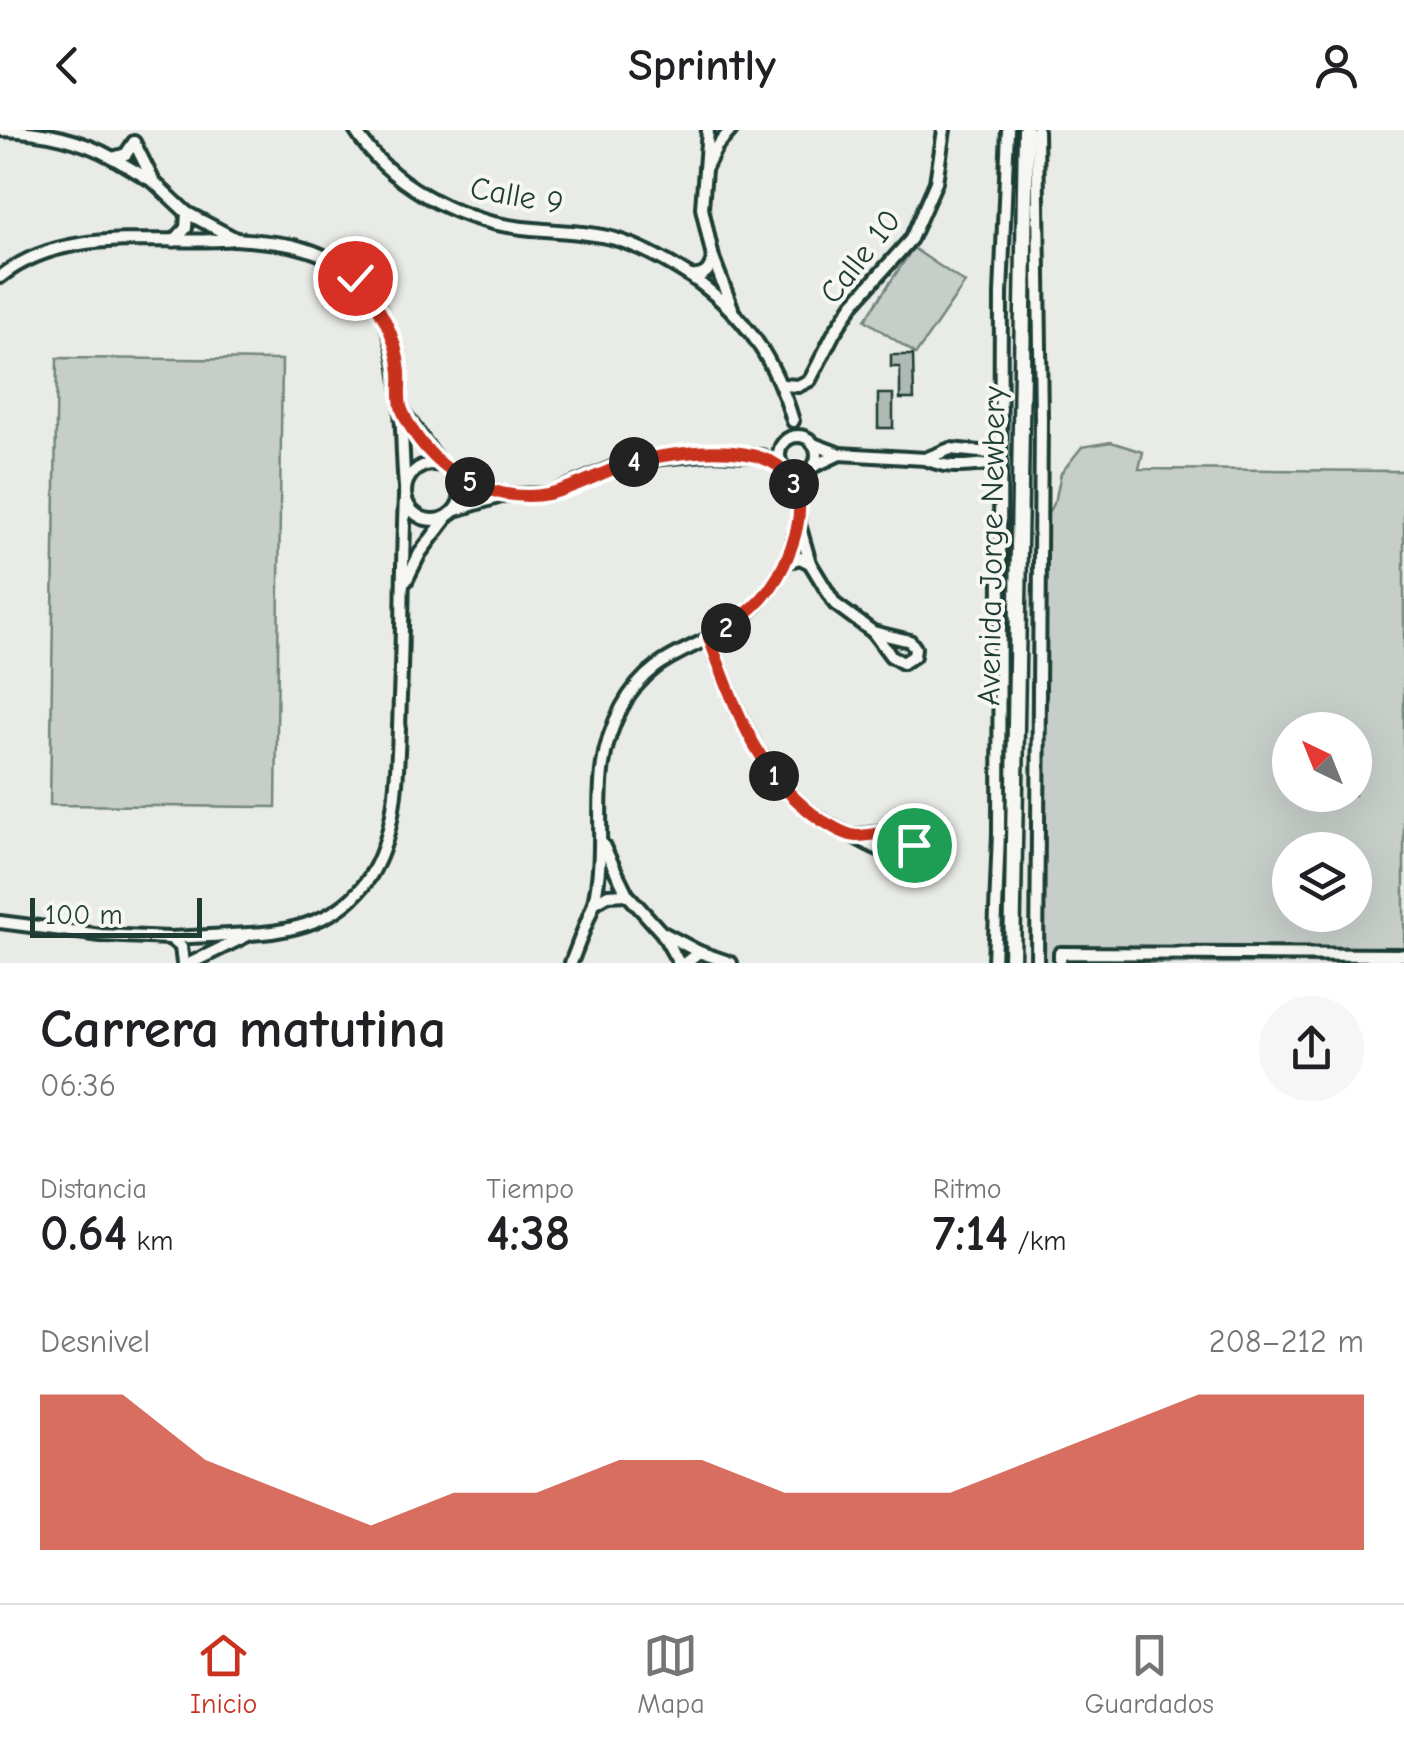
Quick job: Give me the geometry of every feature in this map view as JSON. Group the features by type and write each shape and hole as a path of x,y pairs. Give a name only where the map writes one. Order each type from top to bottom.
{"main road":[{"name":"Avenida Jorge Newbery","path":"1012,963 1026,130"}],"street":[{"path":"0,130 55,135 85,144 154,182 187,213 236,239"},
{"name":"Calle 9","path":"356,130 370,149 406,182 456,211 499,224 574,231 618,240 657,256 732,308"},
{"path":"708,130 702,208 713,258 732,308 764,348 783,385 793,421 817,452 798,494"},
{"path":"705,168 731,130"},
{"name":"Calle 10","path":"783,385 798,386 810,380 853,304 911,239 932,195 942,158 944,130"},
{"path":"994,963 999,833 1002,294 1008,130"},
{"path":"1037,130 1041,420 1036,962 1060,962 1060,953 1404,955"},
{"path":"113,158 126,154 133,136"},
{"path":"133,136 154,182"},
{"path":"174,241 186,228 187,213"},
{"path":"0,277 24,260 62,246 123,241 236,239 286,244 313,252 355,278 383,313 392,332 400,368 405,492 396,806 382,854 367,880 332,913 279,933 170,938 101,936 0,922"},
{"path":"690,276 704,275 713,258"},
{"path":"400,407 441,465 505,494"},
{"path":"793,421 780,458 798,494 799,524 810,564 834,604 873,632"},
{"path":"762,456 800,436 840,454 925,459 964,469 976,458"},
{"path":"925,459 950,448 963,449 976,458 1000,459"},
{"path":"441,465 422,466 414,471 405,492 414,513 422,518 440,520 505,494 550,494 614,467 642,460 714,453 762,456 801,474 840,454"},
{"path":"405,582 420,553 452,513 462,493 456,475"},
{"path":"571,963 594,904 603,845 600,774 607,743 624,703 658,665 736,622 759,603 786,562 799,524"},
{"path":"786,562 800,558 810,564"},
{"path":"709,638 737,714 766,765 806,808 853,836 874,847 900,854 912,849 914,840 902,829 853,836"},
{"path":"603,845 627,894 662,933 682,963 700,952"},
{"path":"594,904 608,895 627,894"},
{"path":"662,933 731,963"},
{"path":"191,963 250,934"},
{"path":"170,938 181,947 183,963"}],"shaded area":[{"path":"913,248 965,283 916,354 865,320"},
{"path":"57,358 282,360 276,807 50,805"},
{"path":"1111,442 1143,452 1139,469 1404,471 1404,963 1040,963 1047,515 1056,498 1061,473 1082,447"}],"building":[{"path":"891,355 913,355 914,399 900,399 900,367 891,367"},
{"path":"878,394 893,394 893,428 878,428"}],"route":[{"path":"355,278 372,296 392,332 400,368 400,407 441,465 472,483 505,494 550,494 614,467 642,460 714,453 762,456 787,470 798,494 799,524 786,562 759,603 709,638 755,750 791,795 820,819 853,836 902,829 913,836 914,845"}]}
